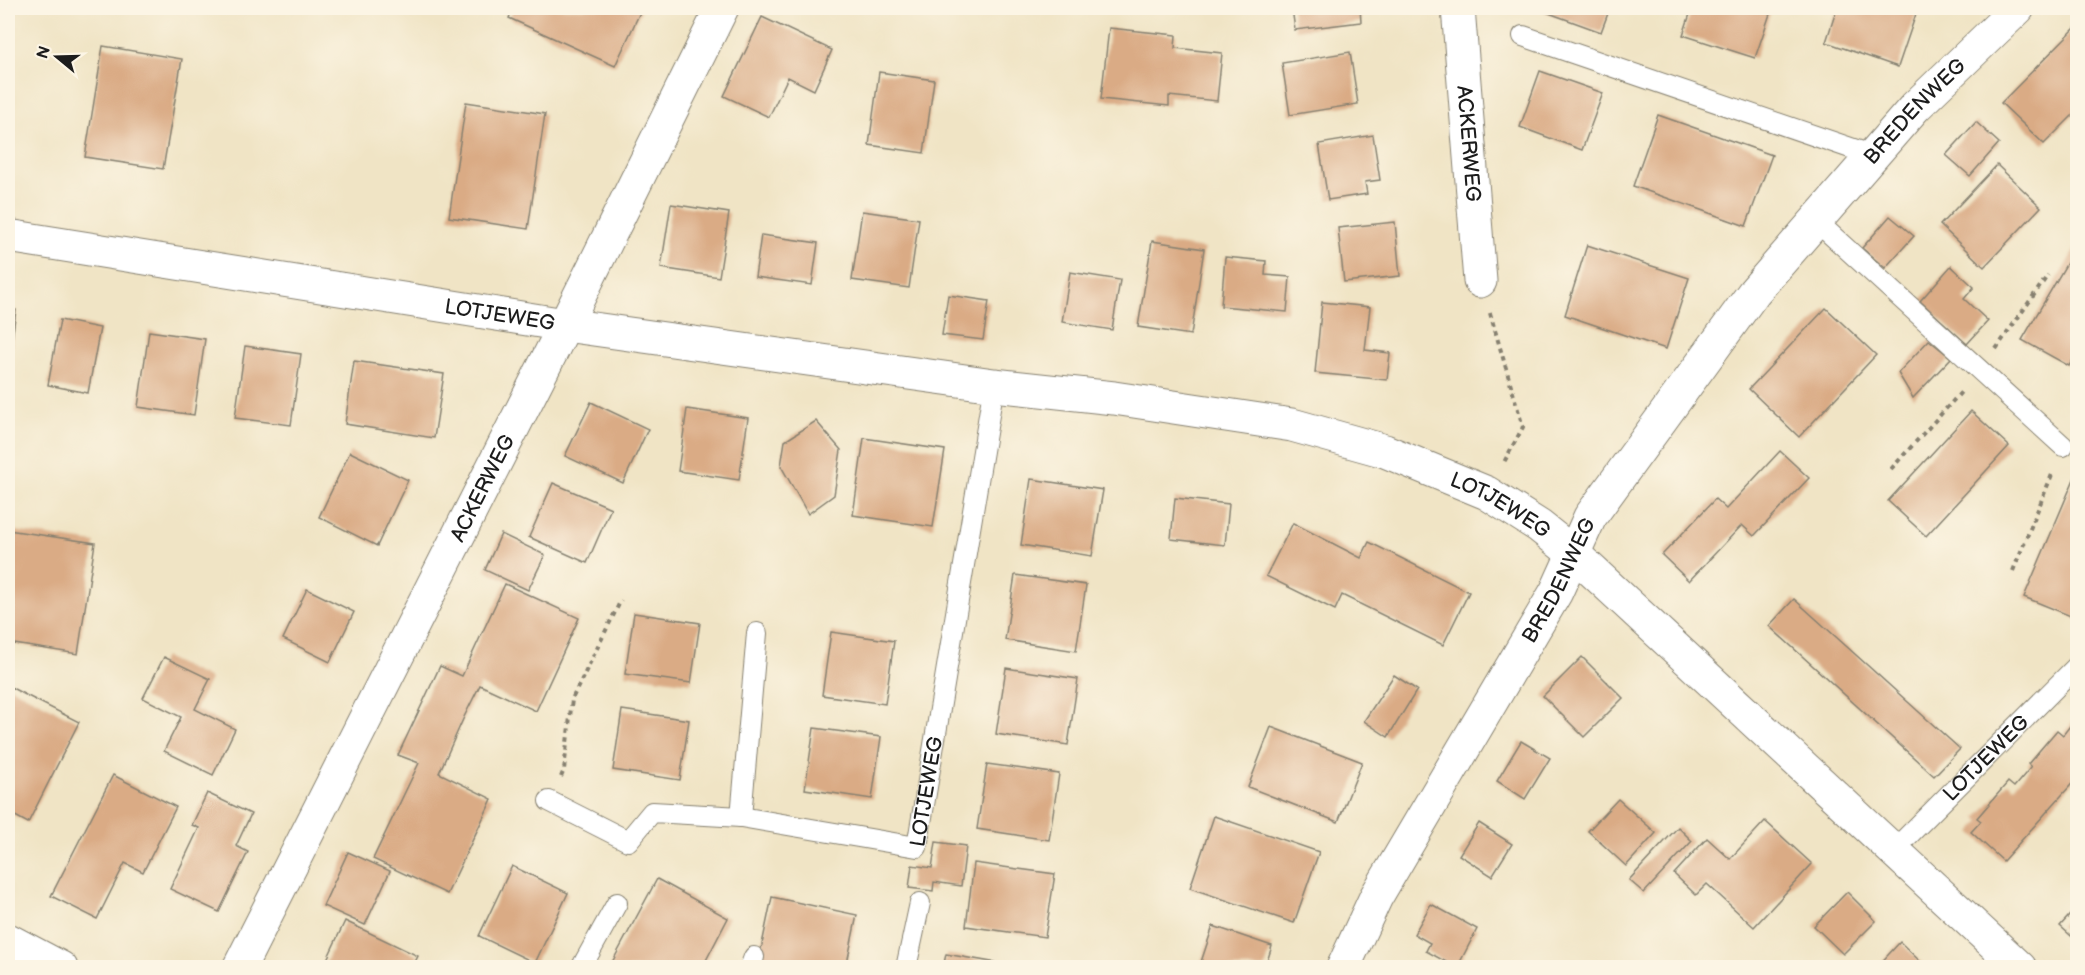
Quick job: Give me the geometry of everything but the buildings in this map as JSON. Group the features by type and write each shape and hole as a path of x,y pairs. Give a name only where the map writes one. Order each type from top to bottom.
{"street":[{"name":"ACKERWEG","path":"239,968 565,325 722,8"},
{"name":"ACKERWEG","path":"1458,8 1480,281"},
{"name":"BREDENWEG","path":"1343,968 1376,897 1556,592 1590,517 1754,292 1871,155 2016,8"},
{"name":"LOTJEWEG","path":"8,236 565,325 994,385 1114,398 1292,425 1385,451 1487,494 1539,526 1573,553 2020,968"},
{"path":"8,940 61,968"}],"lane":[{"path":"1523,36 1871,155"},
{"path":"1815,220 2063,447"},
{"name":"LOTJEWEG","path":"549,801 628,841 652,812 741,818 917,847 994,385"},
{"path":"741,818 757,633"},
{"name":"LOTJEWEG","path":"1894,850 2078,665"},
{"path":"581,968 617,903"},
{"path":"906,968 920,903"}],"path":[{"path":"1891,469 1981,371 2049,275"},
{"path":"1480,281 1523,427 1487,494"},
{"path":"2013,571 2063,447"},
{"path":"549,801 564,770 572,699 621,600"}]}
